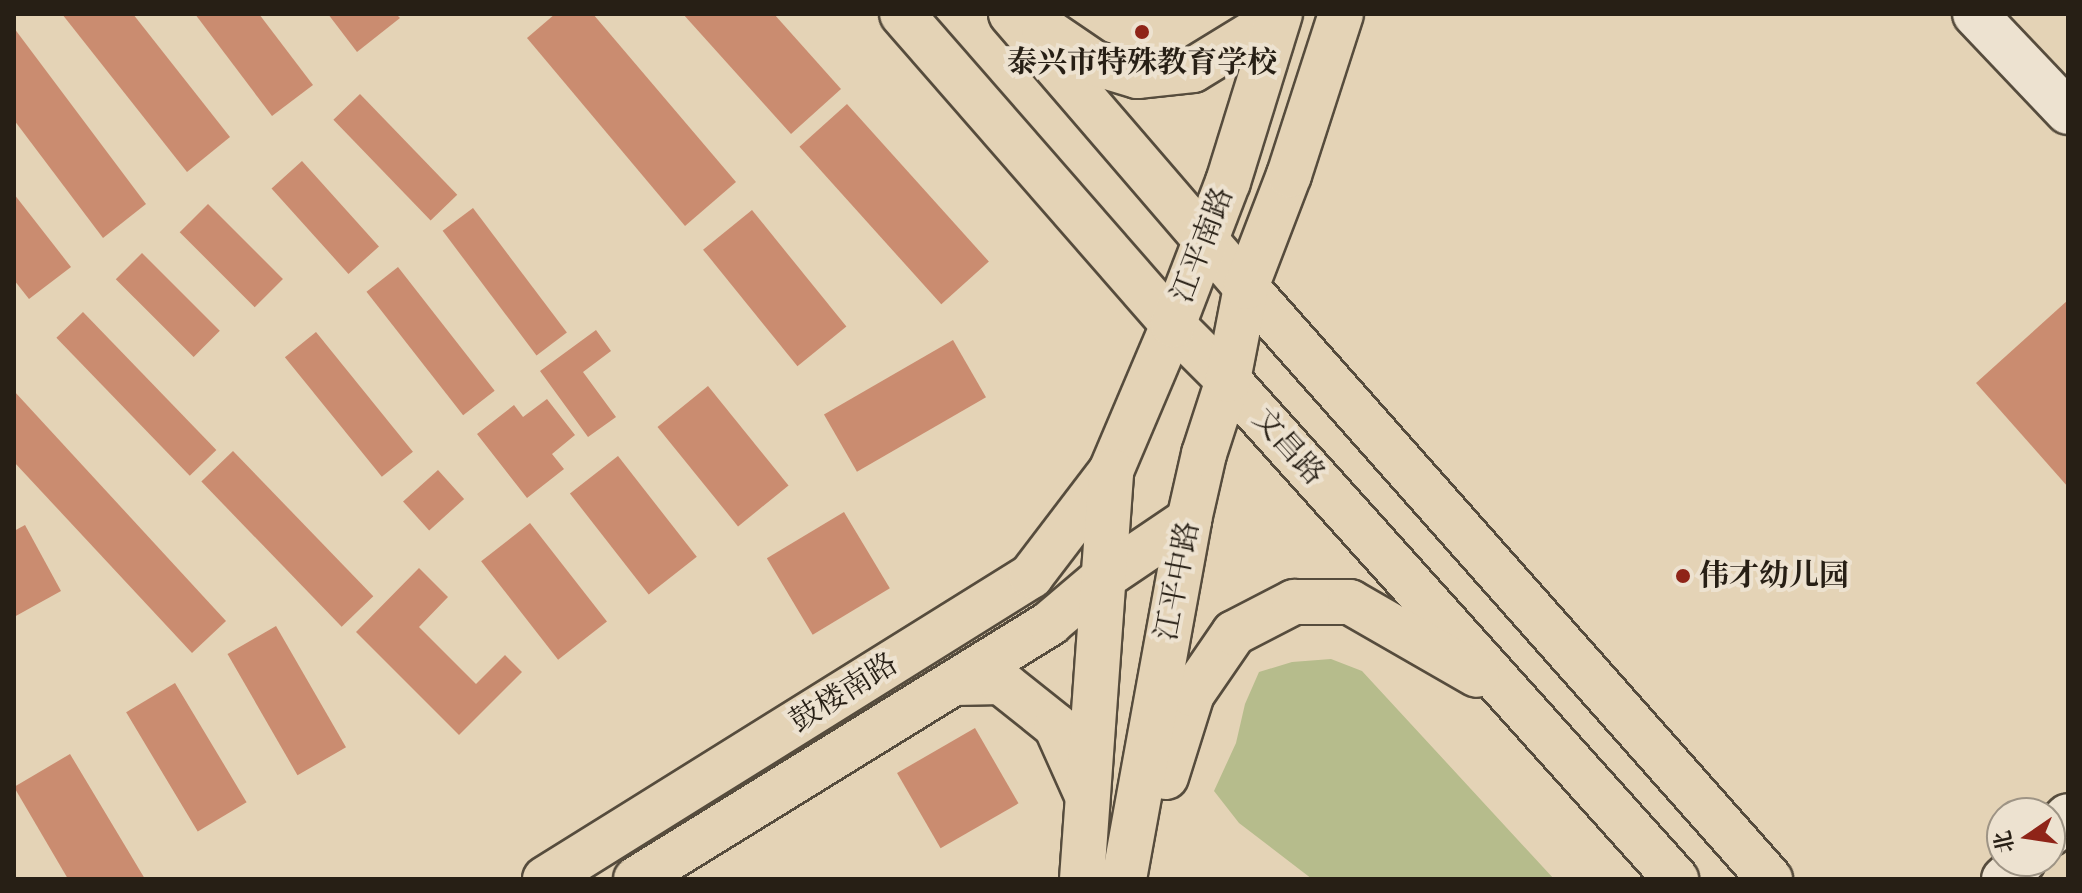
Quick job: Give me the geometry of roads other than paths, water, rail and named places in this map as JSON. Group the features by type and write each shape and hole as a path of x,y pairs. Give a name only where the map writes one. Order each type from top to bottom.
{"main road":[{"name":"文昌路","path":"902,14 1173,325 1228,380 1676,879"},
{"path":"1011,14 1246,287 1770,879"},
{"path":"1022,14 1094,63 1137,76 1193,70 1279,16"},
{"name":"江平南路","path":"1246,287 1289,175 1341,14"},
{"name":"江平南路","path":"1111,471 1173,325 1228,182 1279,16"},
{"name":"江平中路","path":"1125,875 1189,520 1204,454 1228,380 1246,287"},
{"path":"1082,879 1111,471"},
{"name":"鼓楼南路","path":"545,879 1031,576 1111,471"},
{"name":"鼓楼南路","path":"636,879 1050,623 1103,578 1189,520"},
{"path":"1125,875 1155,810 1192,694 1234,633 1294,602 1350,602 1503,689"},
{"path":"955,683 1001,682 1056,726 1088,797"}],"street":[{"path":"1975,14 2068,112"}],"place":[{"name":"泰兴市特殊教育学校","path":"1142,32"},
{"name":"伟才幼儿园","path":"1683,576"}]}
